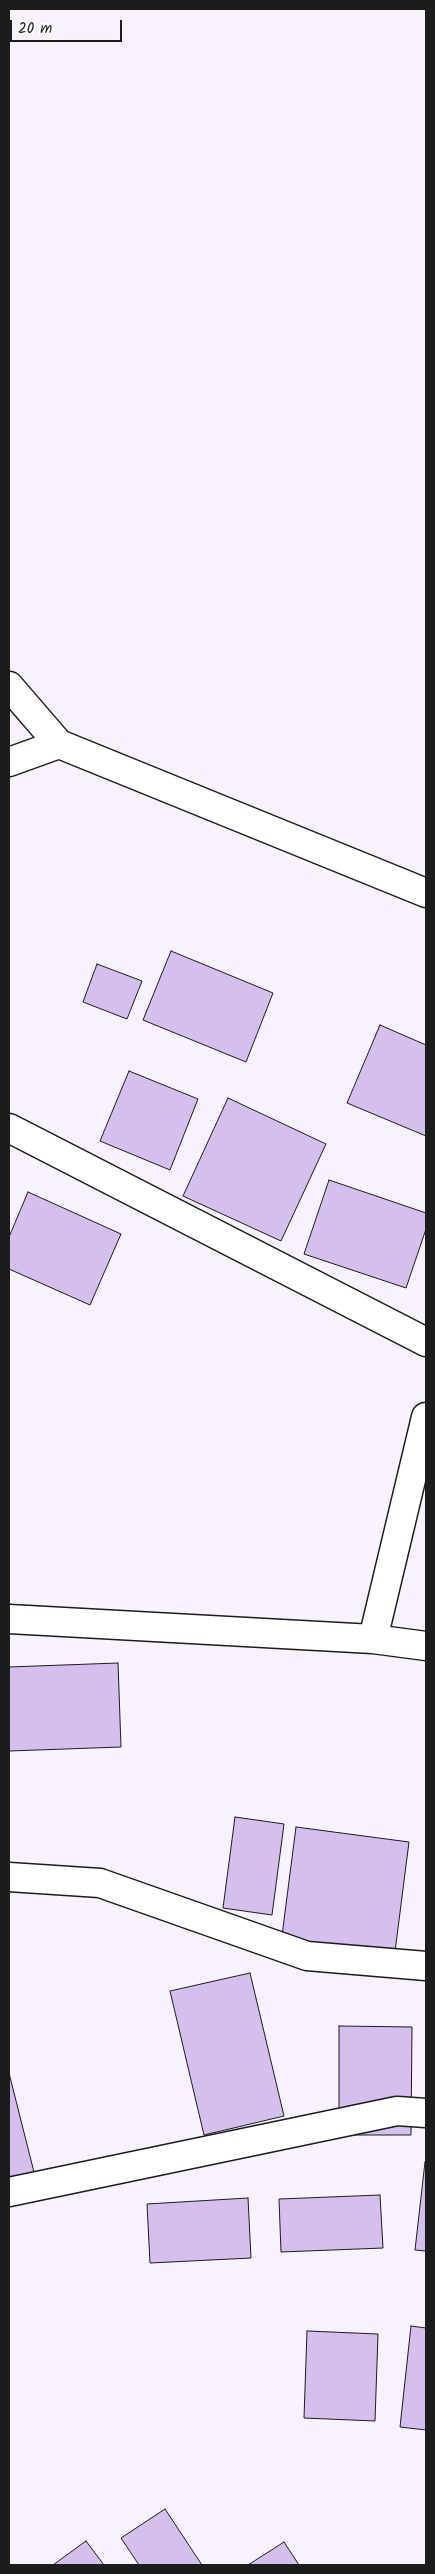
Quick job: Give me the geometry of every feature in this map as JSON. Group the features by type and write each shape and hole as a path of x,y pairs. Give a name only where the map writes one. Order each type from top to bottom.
{"street":[{"path":"9,686 59,744 426,893"},
{"path":"9,762 59,744"},
{"path":"9,1128 426,1342"},
{"path":"372,1640 426,1417"},
{"path":"9,1619 372,1640 426,1646"},
{"path":"9,1877 100,1883 307,1956 426,1966"},
{"path":"9,2192 397,2111 426,2113"}],"building":[{"path":"171,951 273,993 246,1062 143,1020"},
{"path":"97,964 142,981 127,1019 83,1002"},
{"path":"380,1025 426,1045 426,1136 347,1103"},
{"path":"129,1071 198,1099 170,1170 100,1141"},
{"path":"228,1098 326,1144 281,1241 183,1196"},
{"path":"329,1180 426,1213 426,1229 406,1288 304,1254"},
{"path":"28,1192 121,1234 90,1305 9,1269 9,1237"},
{"path":"118,1663 121,1747 9,1751 9,1667"},
{"path":"235,1817 284,1824 272,1915 223,1908"},
{"path":"296,1827 409,1842 392,1975 279,1959"},
{"path":"250,1973 284,2116 204,2135 170,1991"},
{"path":"339,2026 412,2027 411,2135 339,2135"},
{"path":"9,2073 36,2180 9,2187"},
{"path":"426,2162 426,2251 415,2250"},
{"path":"380,2195 383,2248 281,2252 279,2199"},
{"path":"248,2198 251,2258 150,2263 147,2204"},
{"path":"411,2326 426,2328 426,2430 400,2427"},
{"path":"307,2331 378,2334 375,2421 304,2418"},
{"path":"165,2509 202,2565 139,2565 121,2538"},
{"path":"86,2541 104,2565 53,2565"},
{"path":"284,2542 299,2565 248,2565"}]}
